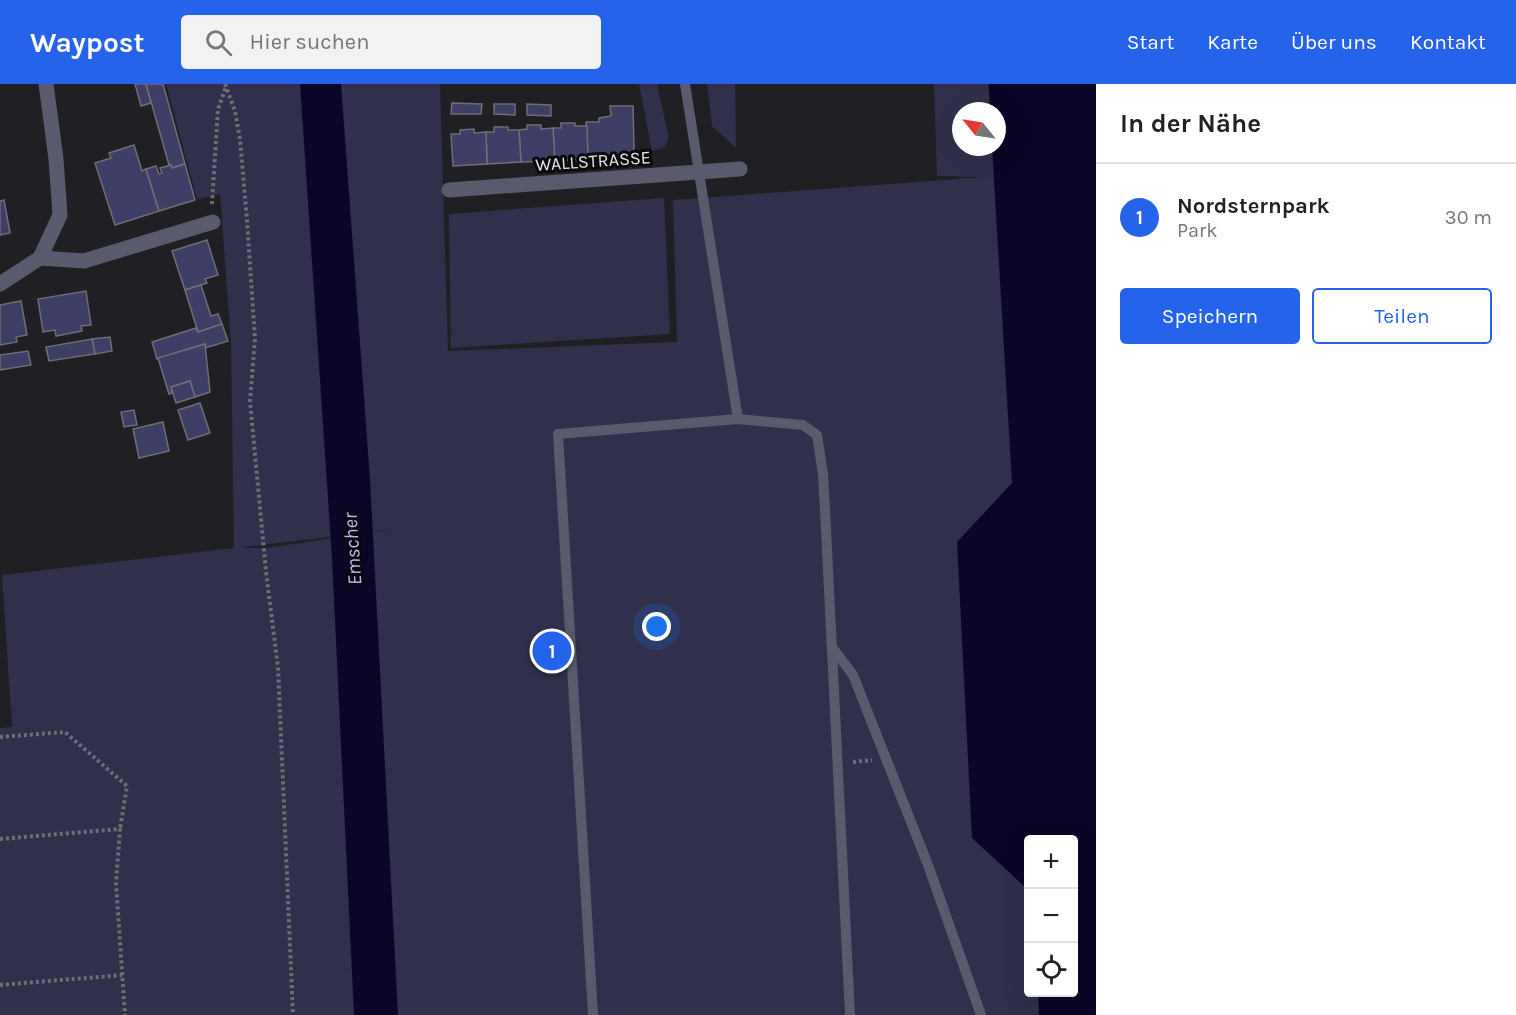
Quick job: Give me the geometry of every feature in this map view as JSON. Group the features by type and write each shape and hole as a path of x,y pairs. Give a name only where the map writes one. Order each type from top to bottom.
{"street":[{"path":"0,284 40,258 60,215 57,159 46,84"},
{"name":"WALLSTRASSE","path":"449,190 699,174 740,169"},
{"path":"40,258 84,261 213,222"}],"lane":[{"path":"685,84 738,419"},
{"path":"593,1015 558,434 738,419 803,424 817,435 823,474 850,1015"},
{"path":"832,647 854,675 928,865 981,1015"}],"path":[{"path":"213,222 212,195 218,109 226,85"},
{"path":"226,85 235,111 240,139 247,220 255,339 250,401 266,572 278,667 293,1015"},
{"path":"0,736 65,732 127,786 120,829 116,883 125,1015"},
{"path":"837,765 886,758"},
{"path":"0,839 120,829"},
{"path":"0,985 122,975"}],"shaded area":[{"path":"166,84 440,84 448,351 677,342 673,200 984,177 937,176 934,84 988,84 989,102 952,102 952,156 993,156 1074,835 1024,835 1024,997 1078,997 1078,865 1096,1015 0,1015 0,728 12,727 2,575 234,548 231,343 220,194 197,199","holes":["396,529 266,548 244,547"]},
{"path":"639,84 657,84 669,138 664,148 652,151"},
{"path":"707,84 735,84 736,148 712,126"},
{"path":"664,198 670,334 451,348 449,214"}],"water":[{"name":"Emscher","path":"300,84 341,84 370,479 398,1015 354,1015 332,558"},
{"path":"989,84 1096,84 1096,1015 1039,1015 1038,997 1078,997 1078,835 1024,835 1024,886 972,838 957,542 1012,483 993,156 1006,156 1006,102 990,102"}],"building":[{"path":"135,84 146,84 151,103 141,106"},
{"path":"146,84 163,84 185,164 172,168 169,165"},
{"path":"452,103 482,104 481,114 451,114"},
{"path":"494,104 515,104 515,115 494,114"},
{"path":"527,104 551,105 551,116 527,115"},
{"path":"610,106 633,106 634,149 629,156 588,159 586,122 599,122 599,118 611,116"},
{"path":"561,123 587,126 588,159 555,161 553,128 561,128"},
{"path":"527,125 541,125 541,129 553,128 555,161 521,162 519,130 527,129"},
{"path":"494,127 519,130 521,162 487,164 486,132 494,132"},
{"path":"474,129 474,133 486,132 487,164 453,166 451,134 460,134 460,130"},
{"path":"134,145 142,171 146,169 159,211 115,225 95,163 111,158 109,153"},
{"path":"185,164 195,200 159,211 146,169 156,166 159,174 162,173 160,168 171,165 172,168"},
{"path":"4,200 10,233 0,235 0,201"},
{"path":"207,240 218,275 205,279 207,283 185,290 172,251"},
{"path":"201,285 211,316 218,314 222,324 198,332 185,290"},
{"path":"86,291 91,325 81,326 82,331 56,336 55,330 43,332 38,299"},
{"path":"21,301 27,335 16,337 17,342 0,345 0,305"},
{"path":"222,324 228,341 205,348 205,344 157,359 152,342 196,328 198,332"},
{"path":"110,337 112,351 95,354 92,339"},
{"path":"92,339 95,354 49,361 46,347"},
{"path":"205,344 210,392 195,397 190,381 171,387 172,393 169,394 158,358"},
{"path":"28,351 31,365 0,370 0,355"},
{"path":"190,381 195,397 176,403 171,387"},
{"path":"200,403 210,433 188,440 178,410"},
{"path":"134,410 137,425 124,427 121,412"},
{"path":"163,422 169,451 139,458 133,429"}],"place":[{"name":"Nordsternpark","path":"552,651"}]}
